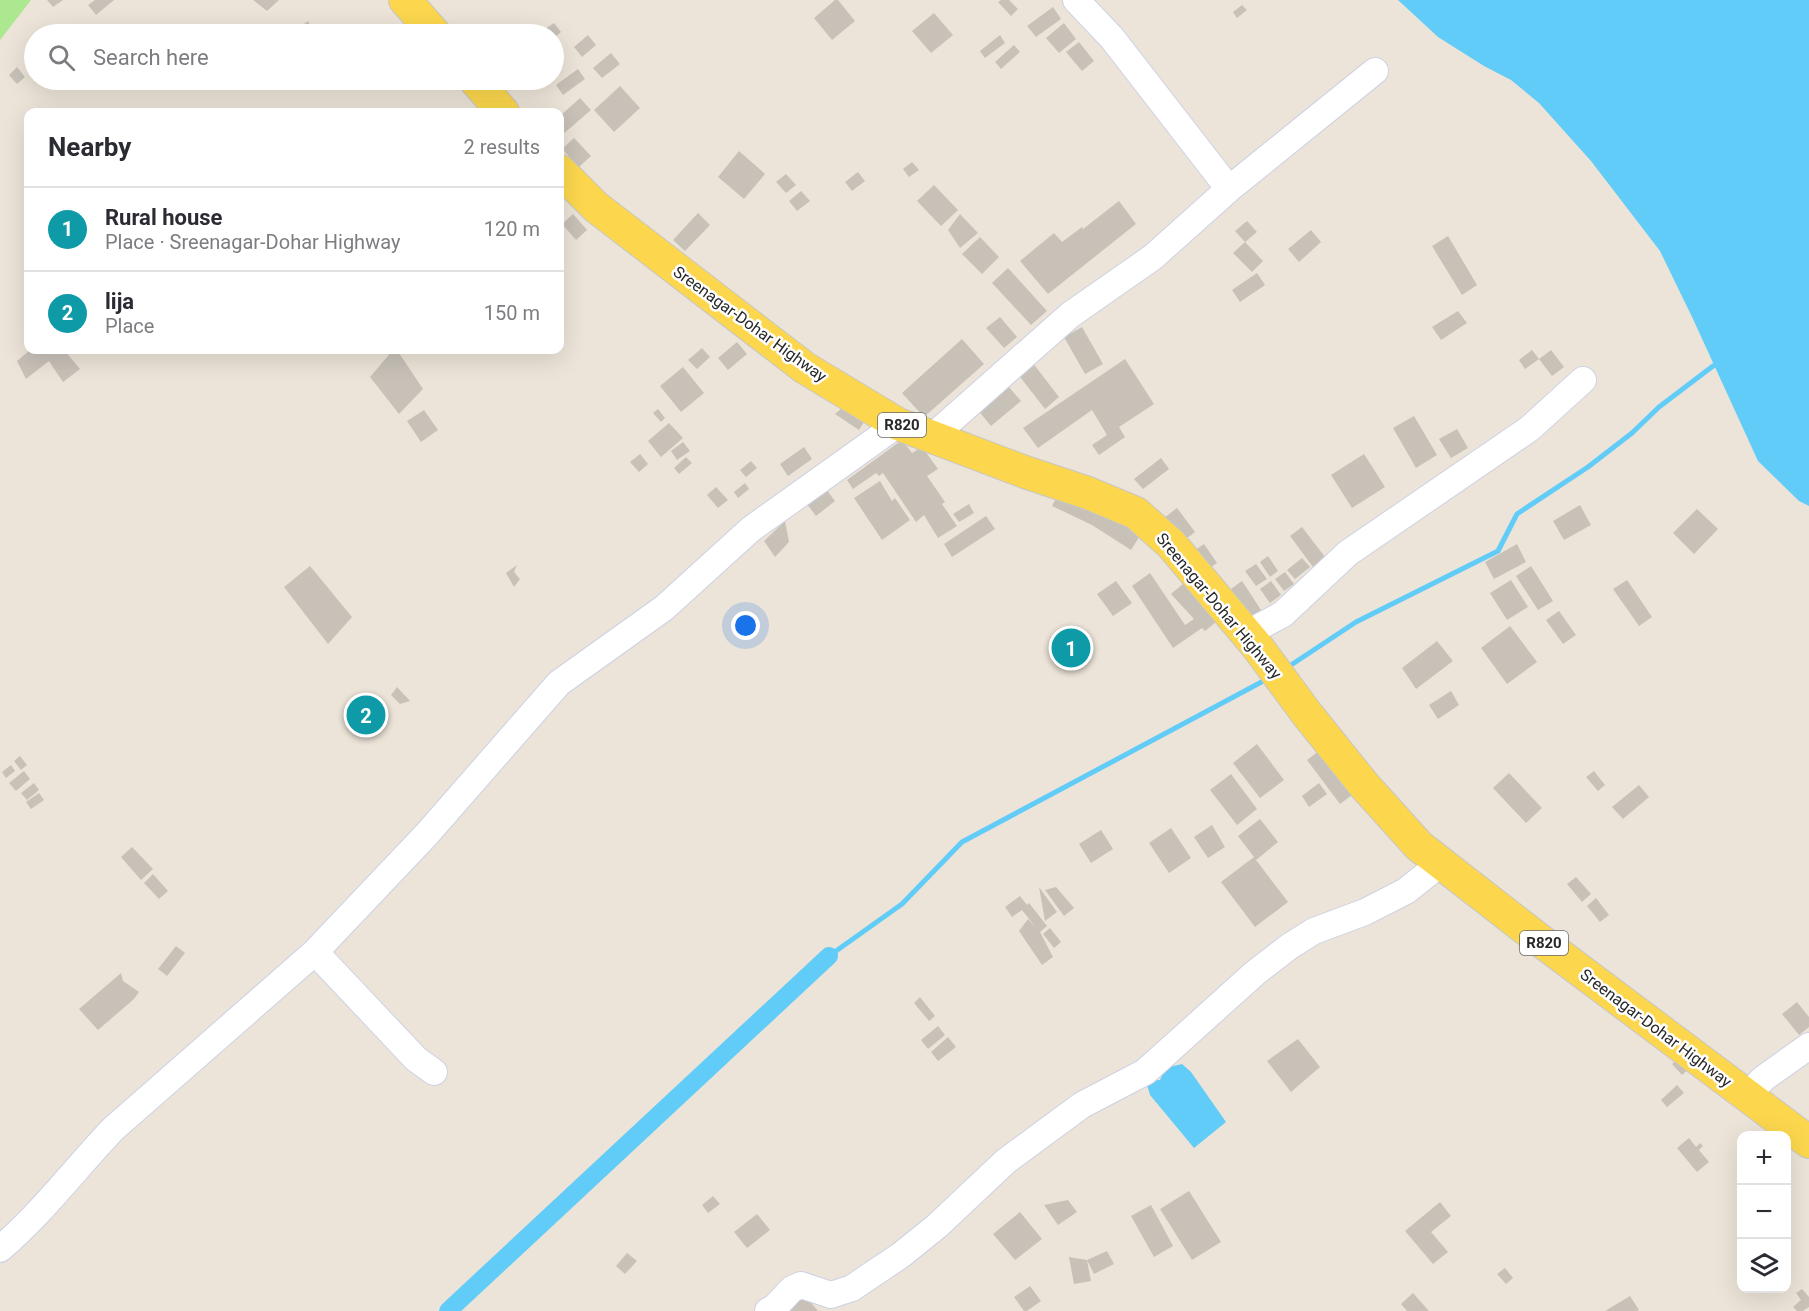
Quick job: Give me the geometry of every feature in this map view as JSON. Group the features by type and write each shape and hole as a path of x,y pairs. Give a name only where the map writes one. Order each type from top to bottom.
{"main road":[{"path":"405,0 426,24"},
{"path":"484,90 500,108"},
{"name":"Sreenagar-Dohar Highway","path":"564,175 596,207 805,368 898,424 1088,493 1136,513 1171,544 1251,640 1306,714 1419,846 1809,1142"}],"street":[{"path":"1076,0 1112,38 1229,189"},
{"path":"932,437 1070,315 1153,257 1229,189 1375,71"},
{"path":"1251,640 1283,614 1348,553 1529,429 1583,380"},
{"path":"0,1249 23,1229 113,1129 315,952 427,834 559,683 664,608 751,529 898,424"},
{"path":"768,1311 792,1289 801,1285 831,1294 862,1281 901,1255 937,1226 1015,1154 1082,1105 1145,1072 1255,973 1290,946 1314,931 1365,912 1406,891 1441,863"},
{"path":"315,952 416,1059 434,1072"},
{"path":"1746,1096 1764,1078 1809,1046"}],"green space":[{"path":"0,0 31,0 0,40"}],"water":[{"path":"1398,0 1809,0 1809,506 1799,501 1758,461 1660,251 1591,161 1539,103 1511,80 1438,37"},
{"path":"1182,1064 1191,1072 1226,1122 1194,1148 1150,1095 1146,1081 1160,1080 1165,1068"}],"building":[{"path":"47,0 63,0 53,7"},
{"path":"95,0 114,0 96,15 88,5"},
{"path":"253,0 279,0 267,11"},
{"path":"838,0 855,21 832,40 814,18"},
{"path":"1009,0 1018,9 1011,16 998,2"},
{"path":"1242,5 1247,10 1237,18 1233,12"},
{"path":"1053,7 1061,19 1036,37 1027,26"},
{"path":"934,13 953,35 931,53 912,31"},
{"path":"1064,23 1076,39 1059,53 1046,38"},
{"path":"588,35 596,45 582,57 574,47"},
{"path":"1000,35 1005,43 985,58 980,51"},
{"path":"1079,42 1094,61 1082,71 1066,52"},
{"path":"1014,45 1020,52 1001,69 995,62"},
{"path":"611,53 620,64 602,78 593,68"},
{"path":"17,67 24,78 17,84 9,75"},
{"path":"578,69 585,79 563,95 560,90 564,90 564,79"},
{"path":"620,86 640,108 614,132 594,110"},
{"path":"580,98 591,110 564,133 564,112"},
{"path":"574,138 591,156 579,167 564,151 564,147"},
{"path":"739,151 765,174 744,199 718,177"},
{"path":"912,162 919,170 909,177 903,169"},
{"path":"858,172 865,181 852,191 845,182"},
{"path":"786,174 796,185 786,193 776,182"},
{"path":"934,185 958,210 941,226 917,201"},
{"path":"801,191 810,201 797,211 789,201"},
{"path":"1119,201 1136,224 1048,294 1020,261 1054,233 1062,242"},
{"path":"698,213 710,225 685,251 673,240"},
{"path":"573,214 587,230 576,240 564,226 564,222"},
{"path":"960,214 978,233 960,248 948,230"},
{"path":"1247,221 1257,232 1245,242 1235,231"},
{"path":"1311,230 1321,242 1299,262 1288,249"},
{"path":"1448,236 1477,285 1462,295 1432,246"},
{"path":"980,237 999,257 982,274 962,254"},
{"path":"1245,242 1263,261 1252,272 1233,253"},
{"path":"1008,268 1047,311 1031,325 992,283"},
{"path":"1257,273 1265,285 1240,302 1232,290"},
{"path":"1458,311 1467,323 1441,340 1432,327"},
{"path":"1000,317 1017,337 1004,348 986,328"},
{"path":"1082,327 1103,364 1085,374 1064,337"},
{"path":"962,339 984,364 924,417 902,393"},
{"path":"737,342 747,354 728,370 718,358"},
{"path":"702,348 710,357 697,369 688,360"},
{"path":"1532,350 1539,359 1525,369 1519,360"},
{"path":"1551,350 1564,367 1552,376 1539,359"},
{"path":"25,354 67,354 80,369 63,382 49,361 26,379 17,361"},
{"path":"390,354 400,354 423,389 399,414 370,377"},
{"path":"1125,359 1154,404 1119,427 1125,437 1099,455 1092,445 1107,435 1092,410 1038,448 1023,428"},
{"path":"1032,362 1059,397 1045,409 1017,373"},
{"path":"683,367 704,393 681,412 660,386"},
{"path":"1007,385 1021,401 991,426 977,409"},
{"path":"842,408 864,422 859,430 835,414"},
{"path":"658,409 665,418 661,422 653,413"},
{"path":"424,410 438,430 421,442 407,421"},
{"path":"1414,416 1437,455 1416,468 1393,428"},
{"path":"669,423 683,438 661,457 648,441"},
{"path":"1457,429 1468,448 1451,458 1439,439"},
{"path":"902,440 912,453 922,447 938,469 927,476 945,502 942,504 957,526 938,538 924,515 916,522 883,473 879,476 876,473 853,489 847,480"},
{"path":"683,442 690,451 677,460 671,451"},
{"path":"804,447 812,459 788,476 780,464"},
{"path":"640,454 648,464 639,472 630,462"},
{"path":"1364,454 1385,487 1352,508 1331,475"},
{"path":"686,457 692,463 679,474 674,468"},
{"path":"1161,458 1169,469 1143,489 1134,479"},
{"path":"751,461 757,468 746,477 740,470"},
{"path":"880,481 892,501 895,498 910,520 882,540 854,498"},
{"path":"745,483 749,489 738,498 734,492"},
{"path":"1062,486 1143,531 1131,550 1092,525 1052,506"},
{"path":"716,487 728,500 718,508 707,495"},
{"path":"826,489 835,501 816,516 807,504"},
{"path":"969,504 974,513 959,522 953,514"},
{"path":"1580,505 1591,525 1564,540 1553,521"},
{"path":"1177,508 1195,532 1182,542 1164,518"},
{"path":"1697,509 1718,529 1694,554 1673,533"},
{"path":"986,516 995,529 952,557 944,544"},
{"path":"785,521 789,542 775,557 764,541"},
{"path":"1302,527 1325,557 1313,567 1290,536"},
{"path":"1204,544 1217,563 1204,572 1191,553"},
{"path":"1517,544 1526,562 1494,579 1485,562"},
{"path":"1268,556 1278,571 1270,577 1260,562"},
{"path":"1302,558 1310,567 1295,579 1287,570"},
{"path":"1256,564 1267,579 1256,586 1245,571"},
{"path":"517,565 514,572 520,579 514,587 506,573"},
{"path":"310,566 352,617 328,644 284,587"},
{"path":"1531,566 1553,601 1538,610 1516,576"},
{"path":"1285,572 1294,584 1284,591 1275,579"},
{"path":"1150,573 1185,625 1194,619 1171,594 1191,577 1223,616 1205,631 1202,628 1173,648 1132,586"},
{"path":"1511,580 1528,607 1507,620 1490,593"},
{"path":"1627,580 1652,617 1639,626 1613,589"},
{"path":"1116,581 1132,603 1113,616 1097,594"},
{"path":"1242,581 1265,616 1254,623 1231,589"},
{"path":"1271,581 1281,595 1270,603 1260,589"},
{"path":"1559,611 1576,635 1563,644 1546,620"},
{"path":"1510,626 1537,662 1507,684 1481,648"},
{"path":"1067,635 1084,652 1075,660 1056,643"},
{"path":"1437,641 1453,661 1416,689 1402,668"},
{"path":"397,687 410,701 400,704 391,695"},
{"path":"1451,691 1459,705 1438,719 1429,705"},
{"path":"359,699 384,724 370,733 349,706"},
{"path":"1257,744 1284,780 1260,798 1233,763"},
{"path":"1320,750 1352,795 1340,804 1307,760"},
{"path":"20,756 27,765 21,770 14,761"},
{"path":"11,765 15,771 6,778 2,772"},
{"path":"24,771 30,779 16,791 9,783"},
{"path":"1594,771 1605,785 1598,791 1586,777"},
{"path":"1509,773 1542,808 1526,823 1493,788"},
{"path":"1231,774 1257,809 1237,825 1210,790"},
{"path":"34,783 39,790 27,800 21,793"},
{"path":"1319,783 1327,794 1309,807 1302,796"},
{"path":"1639,785 1649,797 1623,819 1612,807"},
{"path":"39,793 44,800 31,809 26,802"},
{"path":"1260,819 1278,842 1256,860 1288,902 1255,927 1221,882 1254,857 1238,836"},
{"path":"1212,825 1225,847 1208,858 1194,837"},
{"path":"1171,828 1191,858 1169,873 1149,843"},
{"path":"1101,830 1113,849 1091,863 1079,844"},
{"path":"132,847 153,869 141,880 121,857"},
{"path":"153,874 168,891 159,899 144,883"},
{"path":"1576,877 1591,894 1582,902 1567,884"},
{"path":"1039,887 1057,912 1045,921"},
{"path":"1056,887 1074,908 1064,916 1045,890"},
{"path":"1020,896 1027,905 1029,903 1047,926 1040,932 1053,957 1042,965 1019,931 1028,919 1037,929 1022,910 1012,917 1005,907"},
{"path":"1596,898 1609,915 1600,922 1587,906"},
{"path":"1050,928 1061,942 1054,948 1043,934"},
{"path":"176,946 185,953 167,976 158,969"},
{"path":"121,973 123,981 139,992 98,1030 79,1009"},
{"path":"920,997 935,1016 929,1021 914,1003"},
{"path":"1797,1002 1809,1017 1809,1027 1799,1035 1782,1014"},
{"path":"938,1026 945,1035 928,1049 921,1040"},
{"path":"948,1037 956,1047 938,1061 931,1052"},
{"path":"1298,1039 1320,1067 1291,1092 1267,1061"},
{"path":"1683,1055 1692,1066 1682,1075 1672,1064"},
{"path":"1677,1085 1684,1093 1667,1107 1661,1100"},
{"path":"1689,1138 1696,1147 1700,1143 1703,1146 1699,1150 1709,1162 1697,1172 1677,1148"},
{"path":"1189,1191 1221,1242 1192,1260 1160,1209"},
{"path":"713,1196 720,1204 708,1213 702,1205"},
{"path":"1068,1200 1077,1212 1058,1225 1044,1205"},
{"path":"1440,1202 1451,1216 1431,1232 1448,1252 1433,1264 1405,1231"},
{"path":"1151,1205 1173,1246 1154,1257 1131,1216"},
{"path":"1020,1212 1042,1239 1015,1260 993,1234"},
{"path":"757,1214 770,1230 747,1248 734,1232"},
{"path":"1107,1251 1114,1264 1094,1274 1087,1260"},
{"path":"627,1253 637,1261 625,1274 616,1266"},
{"path":"1069,1257 1087,1260 1091,1281 1074,1284"},
{"path":"1505,1268 1513,1278 1506,1284 1497,1274"},
{"path":"1030,1286 1041,1301 1024,1311 1014,1297"},
{"path":"1802,1289 1809,1297 1809,1307 1803,1311 1797,1311 1793,1307 1801,1300 1796,1293"},
{"path":"802,1292 818,1311 789,1311"},
{"path":"1413,1293 1429,1311 1407,1311 1401,1304"},
{"path":"1630,1296 1639,1310 1605,1311"}],"waterway":[{"path":"1285,669 1356,622 1498,551 1517,514 1588,467 1632,433 1659,407 1713,366"},
{"path":"829,956 902,904 962,842 1269,678"},
{"path":"448,1311 829,956"}],"place":[{"name":"Rural house","path":"1071,648"},
{"name":"lija","path":"366,715"}]}
